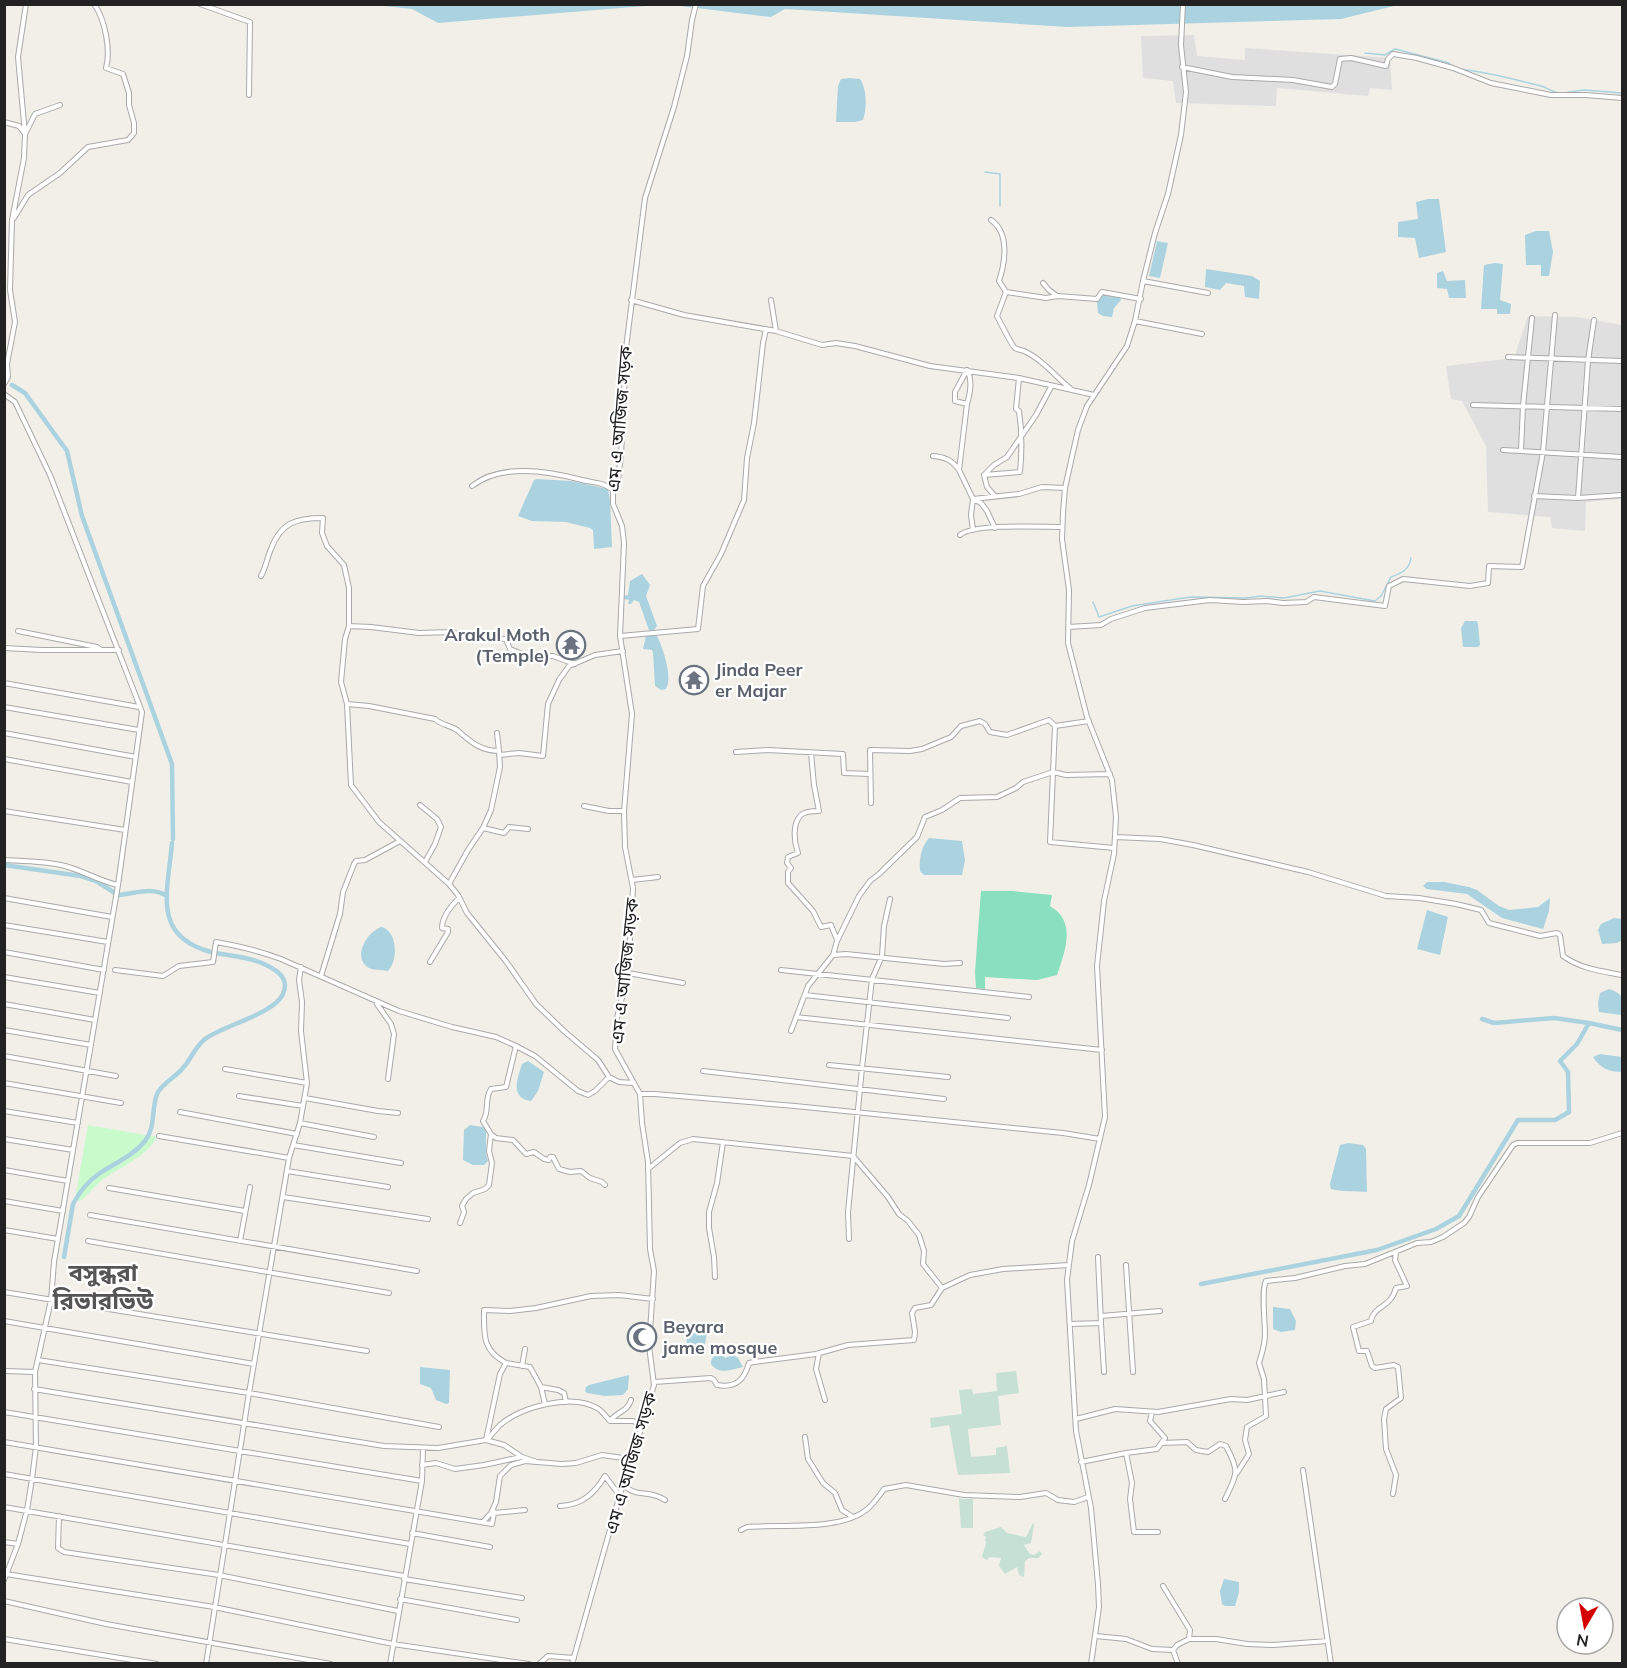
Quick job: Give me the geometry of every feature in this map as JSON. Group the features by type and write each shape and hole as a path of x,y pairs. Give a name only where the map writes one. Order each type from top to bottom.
{"street":[{"path":"4,384 8,377 15,322 10,290 12,220 24,158 25,134 18,57 26,4"},
{"path":"12,220 28,195 60,173 88,147 128,140 134,133 123,74 106,68 108,54 104,29 100,12 94,4"},
{"path":"200,4 250,22 249,94"},
{"name":"এম এ আজিজ সড়ক","path":"573,1661 654,1382 649,1346 654,1271 650,1250 648,1169 640,1094 615,1049 617,1018 628,973 632,880 625,847 624,811 632,714 620,636 624,543 622,526 613,504 613,490 618,479 621,456 626,348 645,198 674,107 687,56 696,4"},
{"path":"1091,1664 1099,1607 1098,1584 1076,1419 1067,1280 1072,1241 1089,1185 1105,1117 1097,966 1104,901 1114,848 1116,817 1110,774 1089,721 1068,644 1069,590 1062,527 1065,488 1078,430 1087,406 1127,346 1168,194 1181,135 1186,92 1181,45 1183,4"},
{"path":"1182,67 1232,77 1293,80 1332,87 1335,84 1340,59 1351,58 1386,66 1388,58 1394,54 1418,58 1501,85 1551,95 1623,98"},
{"path":"25,134 35,114 60,105"},
{"path":"4,122 19,126 25,134"},
{"path":"991,220 1000,231 1005,264 999,280 1006,292"},
{"path":"1143,281 1208,293"},
{"path":"1043,283 1058,296"},
{"path":"1006,292 1046,298 1058,296 1097,298 1102,292 1141,299"},
{"path":"1006,292 997,316 1007,331 1010,343 1037,360 1073,392"},
{"path":"631,300 684,315 776,331 822,345 836,343 855,346 930,366 1018,378 1094,395"},
{"path":"771,300 776,331"},
{"path":"1068,627 1101,625 1111,619 1145,608 1210,600 1283,603 1306,602 1314,597 1385,606 1389,586 1403,579 1470,586 1488,583 1489,566 1522,567 1543,452 1545,407 1555,315"},
{"path":"1521,450 1532,318"},
{"path":"1578,498 1588,361 1594,320"},
{"path":"1135,321 1202,334"},
{"path":"620,636 698,628 703,586 722,554 744,501 747,458 766,329"},
{"path":"1508,357 1623,361"},
{"path":"959,470 970,394 970,375 967,370"},
{"path":"967,370 955,392 955,400 967,404"},
{"path":"984,475 1020,472 1021,420 1019,411 1016,409 1018,378"},
{"path":"984,475 1007,457 1051,387"},
{"path":"4,394 15,402 50,474 142,712 118,885 58,1239 51,1300 35,1372 36,1448 32,1479 18,1544 4,1580"},
{"path":"1473,405 1623,409"},
{"path":"1503,450 1623,456"},
{"path":"933,456 952,461 959,470 973,499 971,515 974,530"},
{"path":"472,486 480,480 501,473 519,472 572,476 605,484 613,490"},
{"path":"984,475 987,487 995,496"},
{"path":"973,499 1019,494 1042,488 1065,488"},
{"path":"1534,496 1578,498 1623,495"},
{"path":"973,499 981,503 995,528"},
{"path":"261,576 275,539 282,530 292,522 303,518 324,518 322,533 327,546 344,565 350,588 349,626 345,639 341,682 347,704 351,785 379,822 449,884 467,913 499,951 536,1004 598,1059 609,1077 619,1082 633,1083"},
{"path":"960,535 964,531 995,528 1062,527"},
{"path":"349,626 419,633 453,632 464,637 506,639 510,649 525,655 553,656 575,664"},
{"path":"18,631 100,649"},
{"path":"4,648 119,650"},
{"path":"347,704 435,719 457,730 466,740 489,751 543,756 548,704 559,680 569,666 595,655 623,651"},
{"path":"4,683 140,707"},
{"path":"4,706 139,730"},
{"path":"871,803 870,750 922,749 951,737 961,726 980,721 990,732 1007,735 1049,720 1054,726 1050,842 1114,848"},
{"path":"1054,726 1089,721"},
{"path":"4,733 136,757"},
{"path":"449,884 483,828 491,810 500,767 497,733"},
{"path":"736,752 768,750 843,754 844,773 870,774"},
{"path":"812,753 819,811 803,813 799,817 794,840 798,853 788,857 787,860 791,868 788,872 788,883 813,911 821,927 831,925 837,941"},
{"path":"4,759 132,782"},
{"path":"791,1031 808,986 833,955 837,941 865,886 916,837 925,817 942,810 960,798 997,797 1023,782 1053,772 1066,776 1110,774"},
{"path":"420,805 437,819 441,827 425,862"},
{"path":"584,806 609,811 624,811"},
{"path":"4,811 125,830"},
{"path":"483,828 504,833 509,827 528,829"},
{"path":"1115,837 1160,839 1182,843 1308,872 1386,896 1437,901 1481,910 1489,923 1540,936 1557,933 1560,935 1563,956 1573,963 1593,970 1623,975"},
{"path":"321,976 340,914 343,892 354,864 400,841"},
{"path":"4,860 62,865 84,872 102,882 118,885"},
{"path":"632,880 658,877"},
{"path":"4,898 112,917"},
{"path":"430,962 448,932 448,929 442,928 442,922 459,898"},
{"path":"849,1239 848,1212 872,979 882,956 884,926 890,899"},
{"path":"4,925 108,942"},
{"path":"115,970 163,976 179,966 213,962 216,942 263,953 302,967 376,1002 443,1024 496,1037 535,1056 578,1091 588,1095 609,1077"},
{"path":"4,952 104,970"},
{"path":"833,955 882,956 944,964 960,963"},
{"path":"206,1664 239,1451 289,1158 300,1124 305,1098 307,1083 301,1031 302,1002 299,980 302,967"},
{"path":"781,970 1029,997"},
{"path":"628,973 683,983"},
{"path":"4,977 100,993"},
{"path":"805,995 1008,1018"},
{"path":"376,1002 391,1024 394,1034 388,1079"},
{"path":"4,1004 95,1020"},
{"path":"796,1017 1102,1050"},
{"path":"4,1030 91,1045"},
{"path":"460,1223 464,1212 462,1206 466,1199 473,1193 486,1189 489,1185 492,1162 489,1151 491,1131 483,1121 487,1116 488,1092 491,1089 506,1087 516,1046"},
{"path":"4,1056 116,1076"},
{"path":"829,1065 948,1077"},
{"path":"225,1068 307,1083"},
{"path":"703,1071 944,1099"},
{"path":"4,1083 122,1103"},
{"path":"640,1094 858,1112 1063,1133 1100,1139"},
{"path":"240,1096 303,1106"},
{"path":"305,1098 398,1113"},
{"path":"4,1111 78,1124"},
{"path":"180,1112 297,1134"},
{"path":"300,1124 374,1137"},
{"path":"1225,1499 1249,1454 1245,1440 1247,1427 1266,1416 1264,1379 1259,1363 1265,1338 1263,1291 1266,1281 1295,1278 1345,1266 1365,1264 1417,1243 1431,1242 1464,1223 1478,1197 1513,1145 1517,1143 1590,1143 1623,1133"},
{"path":"491,1135 496,1138 513,1140 526,1154 534,1152 543,1159 553,1158 559,1169 570,1172 581,1171 590,1178 603,1182 604,1185"},
{"path":"159,1136 289,1158"},
{"path":"4,1139 73,1150"},
{"path":"648,1169 680,1143 693,1139 853,1156 888,1197 899,1215 908,1221 919,1234 924,1251 922,1264 942,1288"},
{"path":"715,1277 709,1212 717,1183 723,1142"},
{"path":"293,1145 401,1162"},
{"path":"4,1170 68,1181"},
{"path":"287,1171 388,1187"},
{"path":"240,1241 250,1187"},
{"path":"109,1188 246,1211"},
{"path":"283,1197 428,1219"},
{"path":"4,1201 63,1211"},
{"path":"90,1215 417,1271"},
{"path":"4,1230 58,1239"},
{"path":"88,1241 389,1293"},
{"path":"1393,1494 1396,1475 1386,1449 1384,1419 1386,1409 1401,1398 1398,1367 1394,1365 1375,1368 1372,1366 1367,1351 1359,1351 1353,1327 1371,1320 1375,1311 1390,1302 1396,1288 1407,1286 1395,1260 1396,1252"},
{"path":"1098,1257 1104,1372"},
{"path":"654,1382 711,1378 717,1385 726,1386 738,1384 747,1373 749,1364 819,1353 848,1345 914,1340 912,1313 915,1308 931,1305 942,1288 970,1275 1003,1269 1069,1265"},
{"path":"1126,1265 1132,1372"},
{"path":"4,1292 367,1351"},
{"path":"545,1404 541,1387 530,1367 506,1363 495,1357 485,1345 484,1310 510,1311 536,1308 591,1296 619,1295 653,1299"},
{"path":"1101,1316 1160,1311"},
{"path":"4,1321 254,1364"},
{"path":"1070,1324 1101,1323"},
{"path":"522,1366 525,1349"},
{"path":"819,1353 816,1369 825,1400"},
{"path":"38,1360 249,1393 439,1427"},
{"path":"486,1440 500,1374 506,1363"},
{"path":"4,1371 35,1372"},
{"path":"541,1387 564,1393 566,1402"},
{"path":"34,1389 384,1446 423,1448 456,1446 474,1440 486,1440 504,1444 522,1457 537,1462"},
{"path":"1076,1419 1115,1409 1152,1412 1231,1398 1247,1400 1284,1392"},
{"path":"610,1421 622,1412 631,1400"},
{"path":"486,1440 501,1424 536,1406 545,1404 577,1402 597,1408 610,1421 633,1421 642,1425"},
{"path":"1081,1462 1156,1449 1165,1438 1150,1421 1152,1412"},
{"path":"4,1413 422,1481"},
{"path":"805,1437 808,1459 823,1484 835,1493 842,1510 854,1517"},
{"path":"4,1442 492,1524 500,1476 511,1465 525,1461 576,1463 602,1455 630,1459"},
{"path":"1162,1443 1187,1442 1196,1450 1209,1452 1220,1444 1226,1446 1237,1473"},
{"path":"390,1664 422,1481 423,1448"},
{"path":"1126,1453 1132,1483 1130,1499 1134,1532 1158,1532"},
{"path":"422,1465 436,1463 455,1469 484,1466 522,1457"},
{"path":"1303,1470 1331,1664"},
{"path":"4,1474 410,1544"},
{"path":"560,1506 569,1506 583,1501 591,1495 605,1476 620,1496"},
{"path":"741,1530 747,1527 773,1524 822,1525 854,1517 866,1510 884,1489 906,1485 964,1495 1020,1497 1046,1493 1058,1500 1074,1502 1088,1497"},
{"path":"626,1487 634,1493 654,1493 664,1500"},
{"path":"4,1507 522,1598"},
{"path":"483,1522 493,1511 525,1510"},
{"path":"58,1516 58,1548 64,1552 219,1575 399,1611"},
{"path":"412,1533 489,1547"},
{"path":"4,1542 18,1544"},
{"path":"5,1574 214,1607 393,1644 529,1664"},
{"path":"1163,1586 1190,1630 1189,1639"},
{"path":"400,1599 517,1620"},
{"path":"4,1601 106,1624 331,1664"},
{"path":"1096,1636 1126,1639 1152,1649 1173,1650"},
{"path":"4,1639 157,1664"},
{"path":"1173,1650 1177,1645 1189,1639 1216,1639 1246,1644 1274,1645 1328,1641"},
{"path":"1173,1650 1178,1664"},
{"path":"539,1664 548,1656 573,1661"}],"shaded area":[{"path":"1194,35 1197,56 1245,60 1245,48 1390,58 1392,90 1370,88 1368,96 1277,88 1276,106 1176,103 1173,81 1143,78 1141,36"},
{"path":"1528,316 1577,317 1622,325 1622,499 1586,502 1585,531 1552,528 1550,517 1488,512 1486,446 1462,401 1451,399 1446,366 1514,358"}],"green space":[{"path":"981,891 1052,895 1050,906 1064,920 1067,938 1057,975 1037,980 985,977 985,989 976,988 975,972"},
{"path":"88,1125 157,1137 140,1156 102,1180 79,1201 76,1199 76,1194"},
{"path":"1016,1371 1019,1393 998,1396 1001,1425 968,1429 971,1457 996,1455 996,1448 1007,1446 1010,1473 958,1475 949,1425 931,1428 930,1418 962,1414 959,1390 972,1389 973,1394 997,1391 996,1373"},
{"path":"959,1499 973,1499 973,1528 961,1528"},
{"path":"1033,1523 1031,1543 1024,1545 1030,1554 1034,1555 1040,1551 1042,1554 1038,1558 1029,1558 1025,1561 1024,1577 1019,1575 1017,1567 1005,1574 999,1566 1001,1558 989,1557 987,1560 982,1557 986,1543 986,1537 983,1535 985,1532 1001,1527 1007,1533 1026,1537"}],"water":[{"path":"375,5 657,5 438,23 412,9"},
{"path":"672,5 1398,5 1341,19 1067,27 785,9 771,17"},
{"path":"841,79 860,79 864,88 866,105 863,120 836,122 838,86"},
{"path":"1439,199 1446,252 1419,258 1415,238 1398,237 1398,222 1418,219 1416,202"},
{"path":"1536,231 1549,231 1553,252 1549,276 1541,276 1541,265 1526,265 1525,235"},
{"path":"1157,241 1168,243 1160,278 1149,276"},
{"path":"1503,264 1500,300 1511,304 1510,314 1497,314 1497,309 1481,309 1484,265"},
{"path":"1206,269 1252,276 1260,281 1259,299 1245,297 1244,286 1226,283 1220,290 1205,287"},
{"path":"1443,271 1447,281 1465,280 1466,298 1449,298 1447,289 1437,288 1437,273"},
{"path":"1102,295 1120,297 1121,300 1114,308 1112,317 1098,313 1097,302"},
{"path":"534,480 571,481 608,489 612,547 594,549 593,530 590,528 566,522 532,521 518,516"},
{"path":"642,574 650,585 646,596 657,626 653,631 649,630 639,602 634,600 628,604 629,600 624,599 624,596 628,595 630,581"},
{"path":"1465,621 1477,621 1480,645 1478,647 1463,647 1461,628"},
{"path":"646,636 657,636 662,648 668,670 666,689 661,690 655,686 653,653 652,650 643,649"},
{"path":"929,838 962,841 965,860 962,875 924,875 920,871 921,854"},
{"path":"1427,882 1444,882 1469,887 1509,910 1538,907 1550,898 1549,911 1543,929 1502,918 1467,894 1427,889 1423,886"},
{"path":"1427,910 1448,917 1440,955 1417,949"},
{"path":"1614,918 1622,919 1622,940 1617,943 1602,944 1598,930 1601,924"},
{"path":"382,927 391,935 395,947 394,961 388,971 368,967 362,960 361,954 368,937"},
{"path":"1609,989 1618,993 1622,999 1621,1015 1599,1012 1600,993"},
{"path":"1600,1054 1622,1057 1622,1072 1602,1067 1593,1057"},
{"path":"528,1061 544,1072 538,1091 531,1101 520,1096 517,1087 522,1064"},
{"path":"470,1125 483,1127 486,1130 488,1161 484,1165 473,1165 463,1160 464,1130"},
{"path":"1348,1143 1363,1145 1366,1149 1367,1192 1331,1189 1330,1184 1340,1145"},
{"path":"1273,1307 1290,1309 1296,1321 1295,1330 1281,1332 1273,1329"},
{"path":"690,1323 708,1328 705,1344 696,1346 687,1344 685,1329"},
{"path":"722,1354 725,1358 733,1355 738,1358 743,1367 725,1371 718,1370 711,1364 712,1359"},
{"path":"420,1367 450,1370 449,1403 436,1400 431,1388 420,1384"},
{"path":"629,1375 628,1389 623,1395 605,1396 585,1391 589,1385"},
{"path":"1224,1579 1239,1582 1235,1606 1222,1604 1220,1591"}],"waterway":[{"path":"1365,53 1385,55 1395,49 1449,63 1452,66"},
{"path":"1459,69 1511,78 1559,93"},
{"path":"1563,93 1584,90 1622,93"},
{"path":"985,172 1000,174 1000,206"},
{"path":"12,385 25,393 67,451 82,516 172,764 173,839"},
{"path":"1093,602 1099,617 1132,606 1190,597 1284,598 1320,591 1375,601 1381,596 1391,577 1407,568 1411,558"},
{"path":"64,1257 73,1204 92,1179 129,1155 145,1141 151,1130 155,1100 159,1090 183,1068 205,1039 270,1008 278,1001 285,988 281,975 269,966 251,959 211,952 192,945 179,935 171,923 168,909 167,894 172,843"},
{"path":"4,865 81,876 96,881 118,895 155,891 167,896"},
{"path":"1482,1019 1494,1023 1554,1018 1589,1023"},
{"path":"1201,1284 1377,1250 1436,1229 1459,1216 1518,1120 1555,1120 1569,1112 1568,1072 1560,1061 1577,1044 1589,1023 1622,1030"}],"place":[{"name":"Arakul Moth (Temple)","path":"571,645"},
{"name":"Jinda Peer er Majar","path":"694,680"},
{"name":"Beyara jame mosque","path":"642,1337"}],"district":[{"name":"বসুন্ধরা রিভারভিউ","path":"103,1287"}]}
